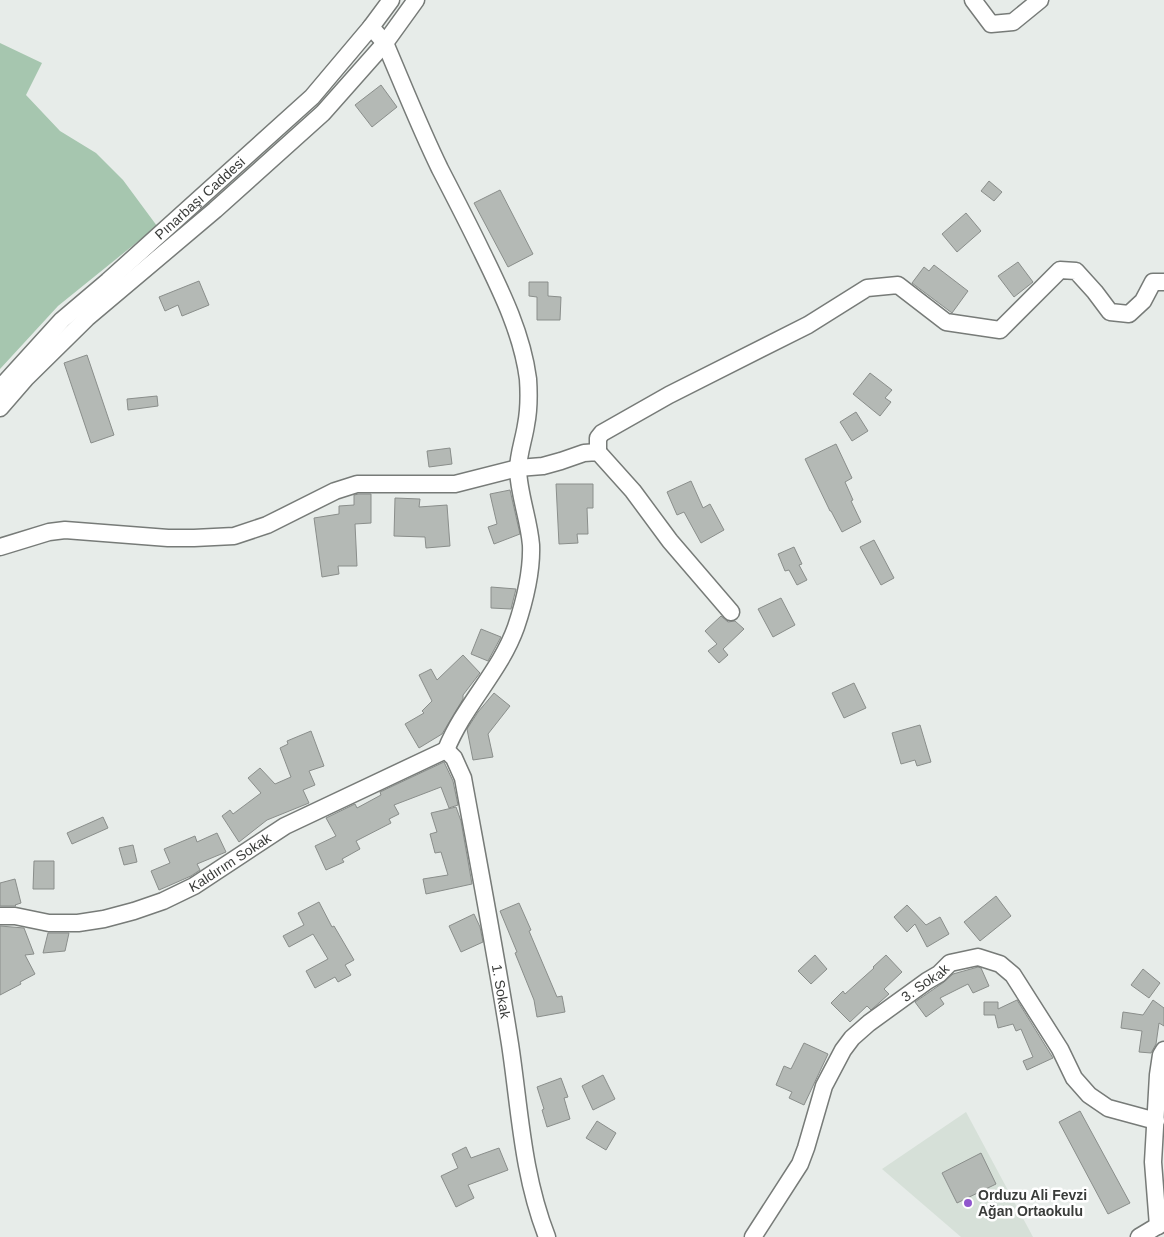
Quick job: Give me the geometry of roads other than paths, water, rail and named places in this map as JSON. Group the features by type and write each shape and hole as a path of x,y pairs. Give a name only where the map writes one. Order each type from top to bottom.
{"street":[{"name":"Pınarbaşı Caddesi","path":"0,388 62,320 108,281 312,96 371,28 391,0"},
{"path":"0,408 26,378 87,318 215,210 323,113 385,43 416,0"},
{"path":"972,0 991,24 1013,22 1040,0"},
{"path":"371,28 385,43 436,160 499,286 524,354 529,400 527,422 518,468 531,545 530,566 524,596 516,627 508,646 460,719 446,750"},
{"path":"731,612 670,541 633,491 598,452 598,438 602,433 669,395 808,325 867,288 898,285 946,322 1000,330 1060,270 1076,271 1096,292 1110,312 1129,314 1143,302 1154,282 1164,282"},
{"path":"0,547 36,536 65,530 168,538 234,536 267,525 348,486 357,484 455,484 518,468 542,466 584,453 598,452"},
{"name":"Kaldırım Sokak","path":"0,916 15,916 49,923 78,923 104,919 163,901 194,886 285,826 446,750"},
{"name":"1. Sokak","path":"446,750 454,758 463,778 510,1045 525,1163 539,1217 547,1237"},
{"name":"3. Sokak","path":"753,1237 800,1164 824,1086 843,1050 852,1038 869,1023 939,974 950,963 978,957 1000,964 1013,975 1060,1049 1074,1078 1089,1095 1108,1108 1156,1121"},
{"path":"1139,1237 1161,1224 1153,1162 1158,1075 1161,1055 1164,1050"}],"place":[{"name":"Orduzu Ali Fevzi Ağan Ortaokulu","path":"968,1203"}]}
